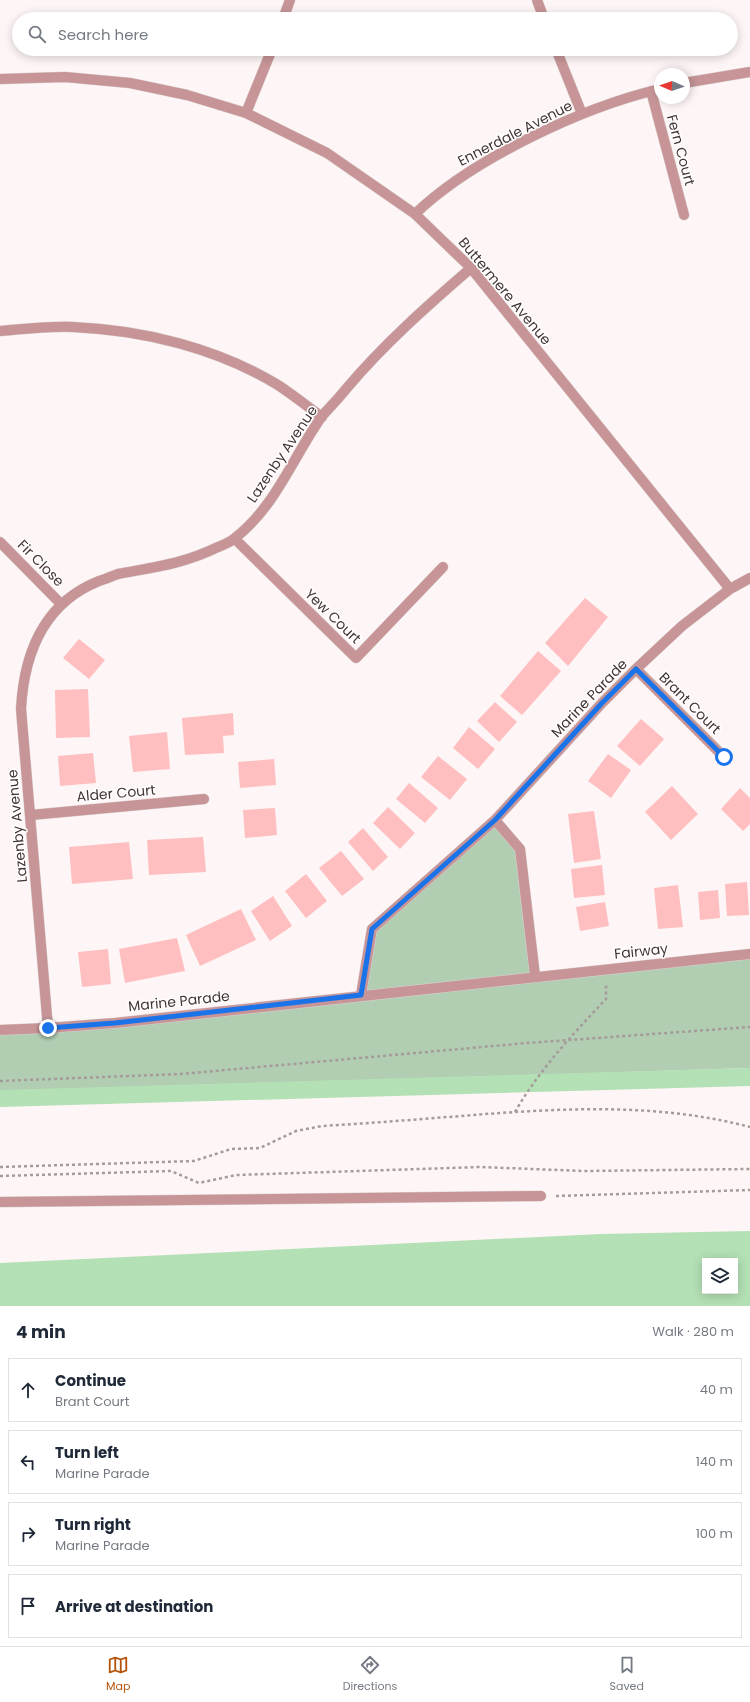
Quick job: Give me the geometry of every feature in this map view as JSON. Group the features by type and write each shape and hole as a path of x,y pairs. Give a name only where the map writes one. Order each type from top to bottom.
{"street":[{"path":"286,12 290,0"},
{"path":"537,0 541,12"},
{"path":"246,113 269,56"},
{"path":"559,56 582,114"},
{"path":"690,82 750,72"},
{"name":"Buttermere Avenue","path":"0,79 65,77 130,83 187,95 246,113 327,153 415,214 471,268 730,589"},
{"name":"Ennerdale Avenue","path":"415,214 432,198 457,179 508,150 582,114 654,91"},
{"name":"Fern Court","path":"659,104 684,215"},
{"name":"Lazenby Avenue","path":"48,1028 21,709 22,683 29,657 40,631 61,604 86,586 116,575 178,564 235,539 256,518 277,491 322,417 394,337 471,268"},
{"path":"0,331 72,327 115,331 195,348 226,360 277,385 322,417"},
{"name":"Yew Court","path":"235,539 356,658 443,567"},
{"name":"Fir Close","path":"0,542 61,604"},
{"name":"Marine Parade","path":"361,995 372,929 495,820 602,703 682,626 730,589 750,578"},
{"name":"Brant Court","path":"636,669 724,757"},
{"name":"Alder Court","path":"31,815 204,799"},
{"path":"495,820 520,849 535,976"},
{"name":"Fairway","path":"535,976 750,954"},
{"name":"Marine Parade","path":"0,1030 115,1023 535,976"},
{"path":"0,1202 541,1196"}],"path":[{"path":"515,1112 523,1098 567,1040 606,1000 606,968"},
{"path":"0,1081 182,1074 567,1040 750,1027"},
{"path":"0,1167 194,1161 231,1149 260,1148 296,1130 322,1126 515,1112 599,1108 688,1115 750,1127"},
{"path":"0,1176 171,1171 199,1183 236,1175 480,1167 584,1171 750,1169"},
{"path":"541,1196 750,1190"}],"shaded area":[{"path":"495,820 520,849 535,975 750,954 750,1068 0,1092 0,1030 361,995 372,929"},
{"path":"750,1068 750,1086 0,1107 0,1090"},
{"path":"750,1231 750,1306 0,1306 0,1263 600,1234"}],"building":[{"path":"585,598 608,617 568,666 545,643"},
{"path":"79,639 105,660 89,679 63,658"},
{"path":"538,651 561,671 522,715 500,696"},
{"path":"88,689 90,737 56,738 55,690"},
{"path":"495,702 517,722 499,742 477,721"},
{"path":"233,713 234,735 223,736 224,753 185,755 182,718"},
{"path":"641,719 664,739 640,766 617,746"},
{"path":"469,727 495,749 478,769 453,748"},
{"path":"167,732 170,769 133,772 129,736"},
{"path":"93,753 96,783 60,786 58,756"},
{"path":"608,754 631,770 611,798 588,781"},
{"path":"438,756 467,779 450,800 421,777"},
{"path":"274,759 276,785 240,788 238,762"},
{"path":"409,783 438,808 425,823 396,799"},
{"path":"672,786 698,814 671,840 645,812"},
{"path":"740,788 750,798 750,824 743,831 721,809"},
{"path":"388,807 415,833 400,849 373,823"},
{"path":"275,808 277,835 245,838 243,810"},
{"path":"594,811 601,859 574,863 568,814"},
{"path":"363,828 388,857 373,871 348,842"},
{"path":"203,837 206,872 149,875 147,840"},
{"path":"129,842 133,879 72,884 69,847"},
{"path":"341,851 364,879 342,896 319,868"},
{"path":"602,865 605,895 574,898 571,869"},
{"path":"306,874 327,901 306,918 285,891"},
{"path":"747,882 749,915 727,916 725,884"},
{"path":"678,885 683,927 658,929 654,888"},
{"path":"718,890 720,918 700,920 698,892"},
{"path":"273,896 292,926 270,941 251,911"},
{"path":"605,902 609,926 580,931 576,907"},
{"path":"241,909 256,940 200,966 186,935"},
{"path":"177,938 185,971 125,983 119,949"},
{"path":"108,949 111,984 82,987 78,952"}],"route":[{"path":"48,1028 115,1023 361,995 372,929 495,820 602,703 636,669 724,757"}]}
